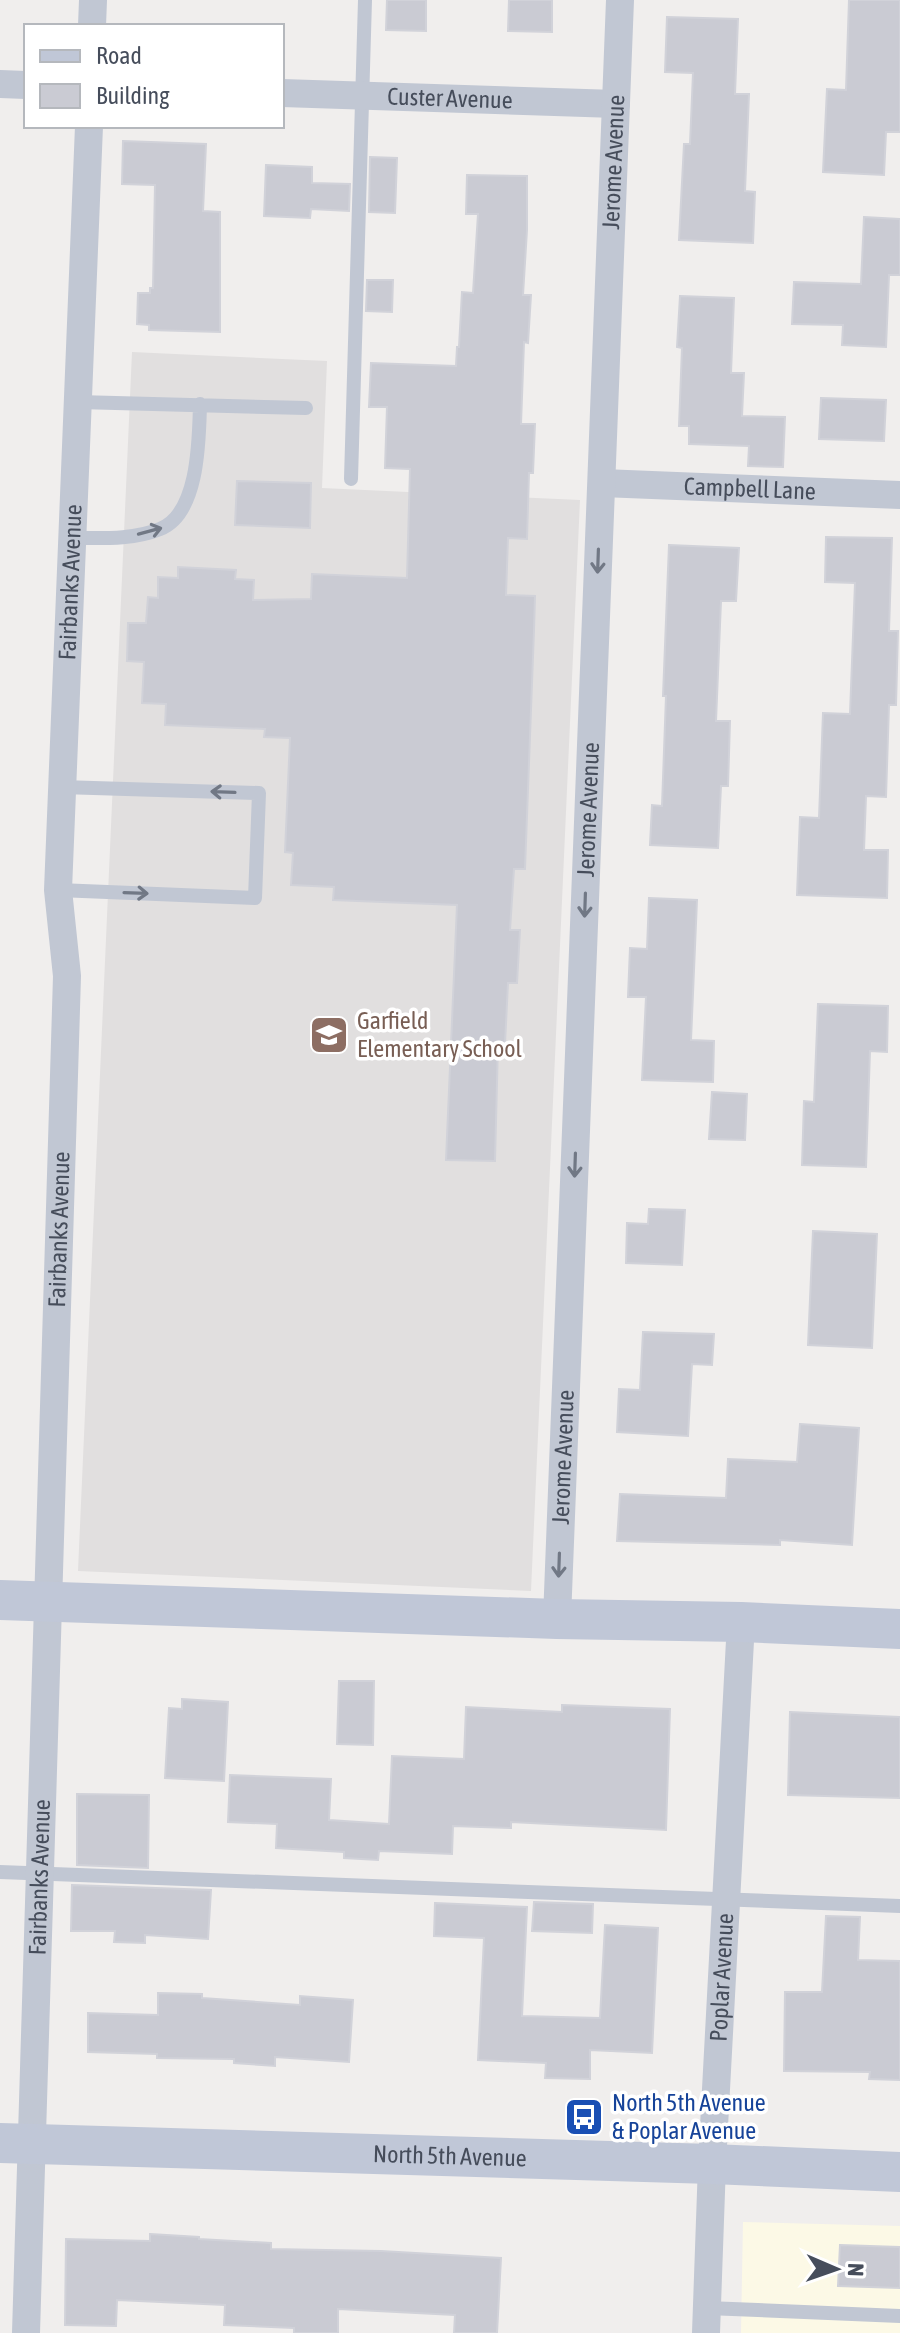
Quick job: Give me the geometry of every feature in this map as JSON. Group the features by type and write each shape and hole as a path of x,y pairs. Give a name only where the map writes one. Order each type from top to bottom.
{"street":[{"path":"92,24 93,0"},
{"name":"Jerome Avenue","path":"557,1619 620,0"},
{"path":"0,84 24,85"},
{"name":"Custer Avenue","path":"284,93 616,104"},
{"name":"Fairbanks Avenue","path":"26,2333 16,2143 40,1874 67,976 58,890 89,128"},
{"name":"Campbell Lane","path":"602,483 900,495"},
{"path":"0,1600 900,1629"},
{"name":"Poplar Avenue","path":"707,2320 712,2164 741,1622"},
{"name":"North 5th Avenue","path":"16,2143 900,2172"}],"lane":[{"path":"351,479 365,0"},
{"path":"78,402 306,408"},
{"path":"73,538 140,534 162,529 174,520 185,501 196,469 200,404"},
{"path":"58,890 255,898 259,793 61,787"},
{"path":"0,1872 900,1906"},
{"path":"707,2320 900,2316"}],"shaded area":[{"name":"Garfield Elementary School","path":"132,352 327,361 322,488 580,500 531,1591 78,1571"},
{"path":"743,2222 900,2226 900,2333 741,2333"}],"building":[{"path":"387,0 426,0 426,31 386,30"},
{"path":"509,0 552,0 552,32 508,31"},
{"path":"849,0 900,0 900,132 886,132 884,175 823,172 827,89 846,90"},
{"path":"667,17 738,19 735,94 749,94 745,191 755,192 753,243 679,240 684,144 690,144 693,73 665,72"},
{"path":"123,141 206,144 203,211 220,212 220,332 149,330 149,325 137,324 138,293 150,293 150,288 153,288 155,185 122,184"},
{"path":"370,157 397,158 395,213 369,212"},
{"path":"266,165 312,167 312,183 350,184 349,211 311,209 310,218 264,216"},
{"path":"467,175 527,176 523,295 531,295 528,343 524,342 521,424 535,424 533,473 529,473 527,539 508,538 506,595 535,596 525,869 514,869 510,930 520,930 517,983 508,983 505,1044 498,1044 495,1161 446,1160 457,905 333,900 334,887 291,885 293,853 285,852 290,738 264,737 265,729 165,725 166,704 142,703 144,662 127,661 128,623 146,623 148,597 158,598 158,577 178,578 178,567 236,570 235,579 254,580 253,600 311,599 312,574 407,578 410,469 385,468 387,407 369,407 371,363 456,366 462,292 473,293 478,214 466,214"},
{"path":"864,217 900,219 900,275 889,275 886,347 842,345 843,325 792,324 794,282 861,284"},
{"path":"367,280 393,280 392,312 366,311"},
{"path":"680,296 734,298 731,373 744,373 742,416 785,417 783,467 748,466 749,446 689,444 689,426 679,426 682,348 677,347"},
{"path":"821,398 886,400 884,441 819,439"},
{"path":"237,481 311,483 310,528 235,525"},
{"path":"826,537 892,538 889,631 898,631 896,705 889,705 886,797 866,796 864,850 888,850 887,898 797,895 800,817 819,818 823,713 850,714 855,583 825,582"},
{"path":"669,545 739,548 736,601 721,601 716,721 730,721 728,786 721,786 718,848 650,845 652,805 662,806"},
{"path":"649,898 697,900 691,1040 714,1041 713,1082 642,1080 646,997 628,997 630,948 647,949"},
{"path":"818,1004 888,1006 887,1052 870,1051 866,1167 802,1165 804,1101 814,1102"},
{"path":"712,1092 747,1094 745,1140 709,1139"},
{"path":"649,1209 685,1210 682,1265 626,1263 627,1223 648,1224"},
{"path":"813,1231 877,1234 872,1348 808,1345"},
{"path":"643,1332 714,1334 712,1365 692,1364 688,1436 617,1432 619,1389 640,1390"},
{"path":"800,1424 859,1428 852,1545 780,1540 780,1545 617,1541 620,1494 726,1498 728,1459 797,1462"},
{"path":"339,1681 374,1681 373,1745 337,1744"},
{"path":"182,1699 228,1702 224,1781 165,1778 169,1708 182,1709"},
{"path":"562,1705 670,1709 666,1830 511,1822 511,1828 453,1826 452,1854 379,1851 378,1860 344,1858 344,1852 276,1848 277,1824 228,1822 230,1775 331,1779 329,1820 389,1824 392,1756 464,1759 466,1707 562,1712"},
{"path":"790,1712 900,1717 900,1798 788,1795"},
{"path":"77,1794 149,1795 148,1868 77,1865"},
{"path":"72,1885 211,1890 208,1939 145,1935 145,1943 114,1942 115,1931 71,1931"},
{"path":"534,1902 593,1904 592,1933 532,1931"},
{"path":"435,1903 527,1907 522,2016 600,2018 605,1925 658,1928 652,2053 590,2050 590,2079 545,2078 546,2063 478,2060 484,1938 434,1936"},
{"path":"826,1916 860,1917 858,1960 900,1961 900,2080 869,2079 870,2072 784,2071 785,1992 822,1992"},
{"path":"158,1993 202,1994 202,1998 300,2005 300,1996 353,2000 349,2062 275,2057 275,2066 234,2063 234,2059 157,2058 157,2054 88,2052 88,2013 158,2015"},
{"path":"150,2234 271,2243 271,2249 501,2258 497,2333 454,2333 455,2315 338,2309 338,2333 294,2333 294,2328 224,2325 225,2305 117,2300 116,2326 65,2325 66,2239 150,2241"},
{"path":"840,2245 900,2247 900,2288 838,2286"}],"place":[{"name":"Garfield Elementary School","path":"329,1035"},
{"name":"North 5th Avenue & Poplar Avenue","path":"584,2117"}]}
